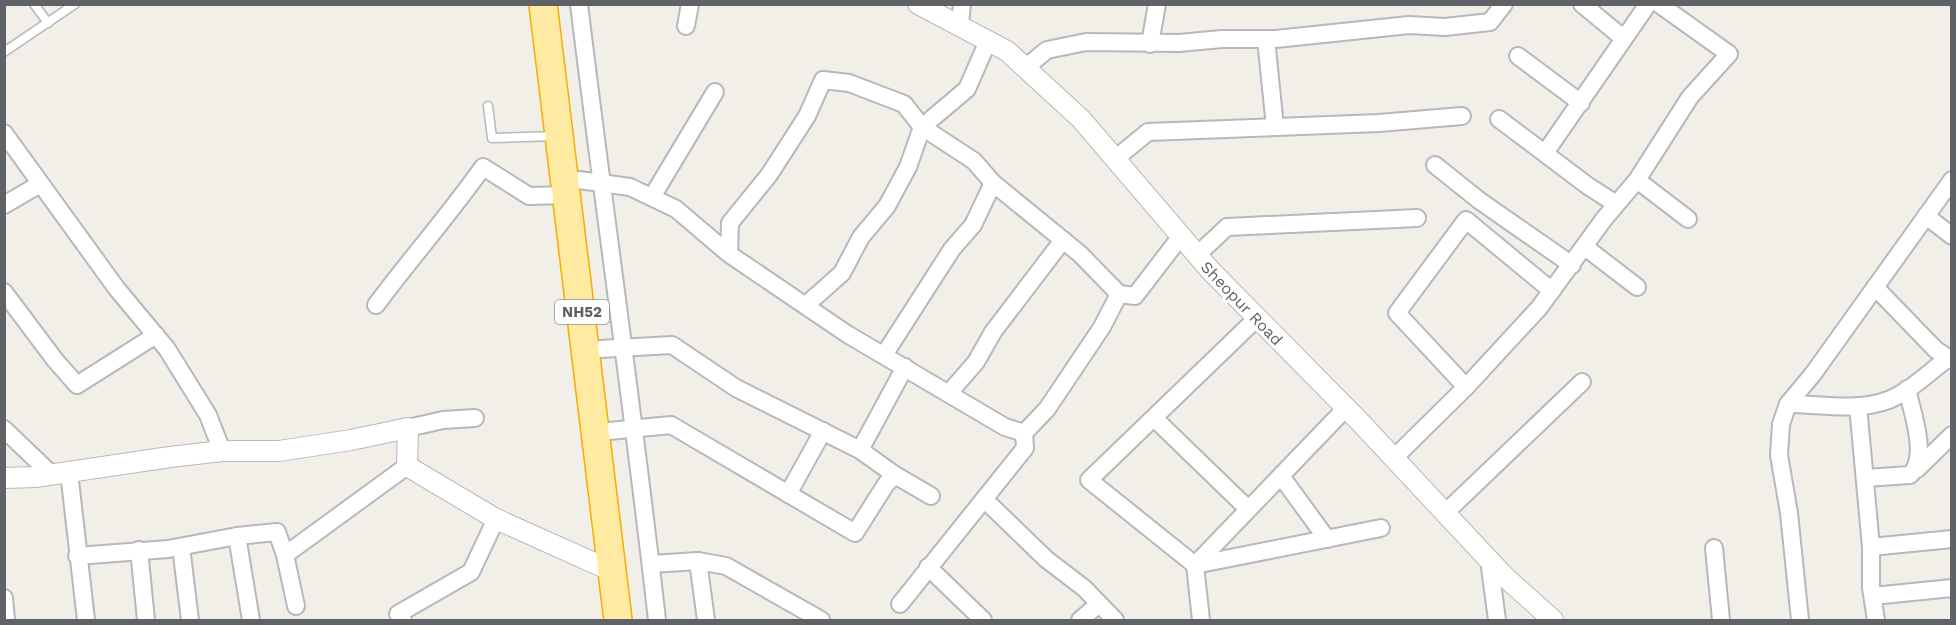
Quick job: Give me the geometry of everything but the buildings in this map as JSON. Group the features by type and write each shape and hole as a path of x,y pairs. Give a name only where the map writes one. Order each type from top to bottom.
{"highway":[{"name":"NH52","path":"543,4 559,135 582,186 612,571 618,621"},
{"name":"NH52","path":"558,4 582,186 612,348 609,431 633,621"}],"street":[{"path":"579,4 582,186"},
{"path":"686,26 690,4"},
{"name":"Sheopur Road","path":"918,4 1007,51 1080,119 1197,255 1256,319 1346,408 1489,560 1553,621"},
{"path":"960,25 962,4"},
{"path":"1150,44 1157,4"},
{"path":"1025,68 1047,50 1086,42 1150,44 1266,39 1409,25 1445,27 1490,22 1504,4"},
{"path":"1582,4 1623,38"},
{"path":"1545,153 1648,4"},
{"path":"1394,458 1466,387 1552,291 1616,204 1637,180 1690,97 1729,54 1659,4"},
{"path":"1266,39 1275,127"},
{"path":"806,305 842,273 861,237 887,206 908,167 922,127 967,89 988,41"},
{"path":"1518,56 1581,103"},
{"path":"729,254 730,223 769,175 801,126 823,80 849,83 904,104 922,127 974,161 993,183 1063,240 1119,294 1135,296 1181,236"},
{"path":"652,197 715,92"},
{"path":"1115,159 1148,132 1248,130 1462,116"},
{"path":"1499,119 1588,186 1616,204"},
{"path":"4,133 117,289 156,335 208,415 222,451"},
{"path":"1435,165 1480,201 1572,265"},
{"path":"376,305 422,245 441,226 483,167 529,196 582,186 630,187 676,209 729,254 884,355 1005,427 1024,433"},
{"path":"1637,180 1688,219"},
{"path":"1800,621 1789,513 1779,455 1781,423 1788,404 1952,180"},
{"path":"884,355 952,249 973,225 993,183"},
{"path":"4,205 40,184"},
{"path":"1926,216 1952,236"},
{"path":"1197,255 1227,227 1417,218"},
{"path":"1466,387 1397,313 1466,220 1552,291"},
{"path":"949,393 976,362 999,324 1063,240"},
{"path":"1585,247 1637,286"},
{"path":"1788,404 1858,406 1898,396 1950,359 1936,350 1875,287"},
{"path":"4,292 55,360 77,385 156,335"},
{"path":"900,604 1025,448 1024,433 1047,409 1102,327 1119,294"},
{"path":"1201,621 1195,565 1089,480 1256,319"},
{"path":"657,621 636,428 612,348 672,345 736,388 860,450 895,476 931,496"},
{"path":"860,450 905,367"},
{"path":"1445,513 1582,382"},
{"path":"1907,389 1919,452 1917,469"},
{"path":"1858,406 1876,621"},
{"path":"1195,565 1346,408"},
{"path":"4,478 60,473 222,451 279,451 351,440 443,420 475,418"},
{"path":"1154,418 1248,509"},
{"path":"609,431 671,425 855,533 886,484 895,476"},
{"path":"407,466 408,428"},
{"path":"4,429 60,473 77,556 86,621"},
{"path":"788,494 823,432"},
{"path":"1865,478 1910,475 1952,435"},
{"path":"407,466 496,519 612,571"},
{"path":"285,555 407,466"},
{"path":"1281,476 1327,539"},
{"path":"984,499 1046,559 1084,588 1115,621"},
{"path":"403,621 399,614 471,572 496,519"},
{"path":"1195,565 1381,528"},
{"path":"77,556 181,547 237,536 277,532 285,555 296,606"},
{"path":"237,536 251,621"},
{"path":"1871,547 1952,539"},
{"path":"181,547 190,621"},
{"path":"1714,548 1721,621"},
{"path":"139,550 146,621"},
{"path":"1489,560 1497,621"},
{"path":"651,564 698,561 726,566 821,621"},
{"path":"698,561 706,621"},
{"path":"928,567 983,621"},
{"path":"1873,596 1952,588"},
{"path":"4,598 6,621"},
{"path":"1080,621 1099,604"}],"lane":[{"path":"34,4 48,22"},
{"path":"4,52 75,4"},
{"path":"488,106 492,138 559,135"}]}
